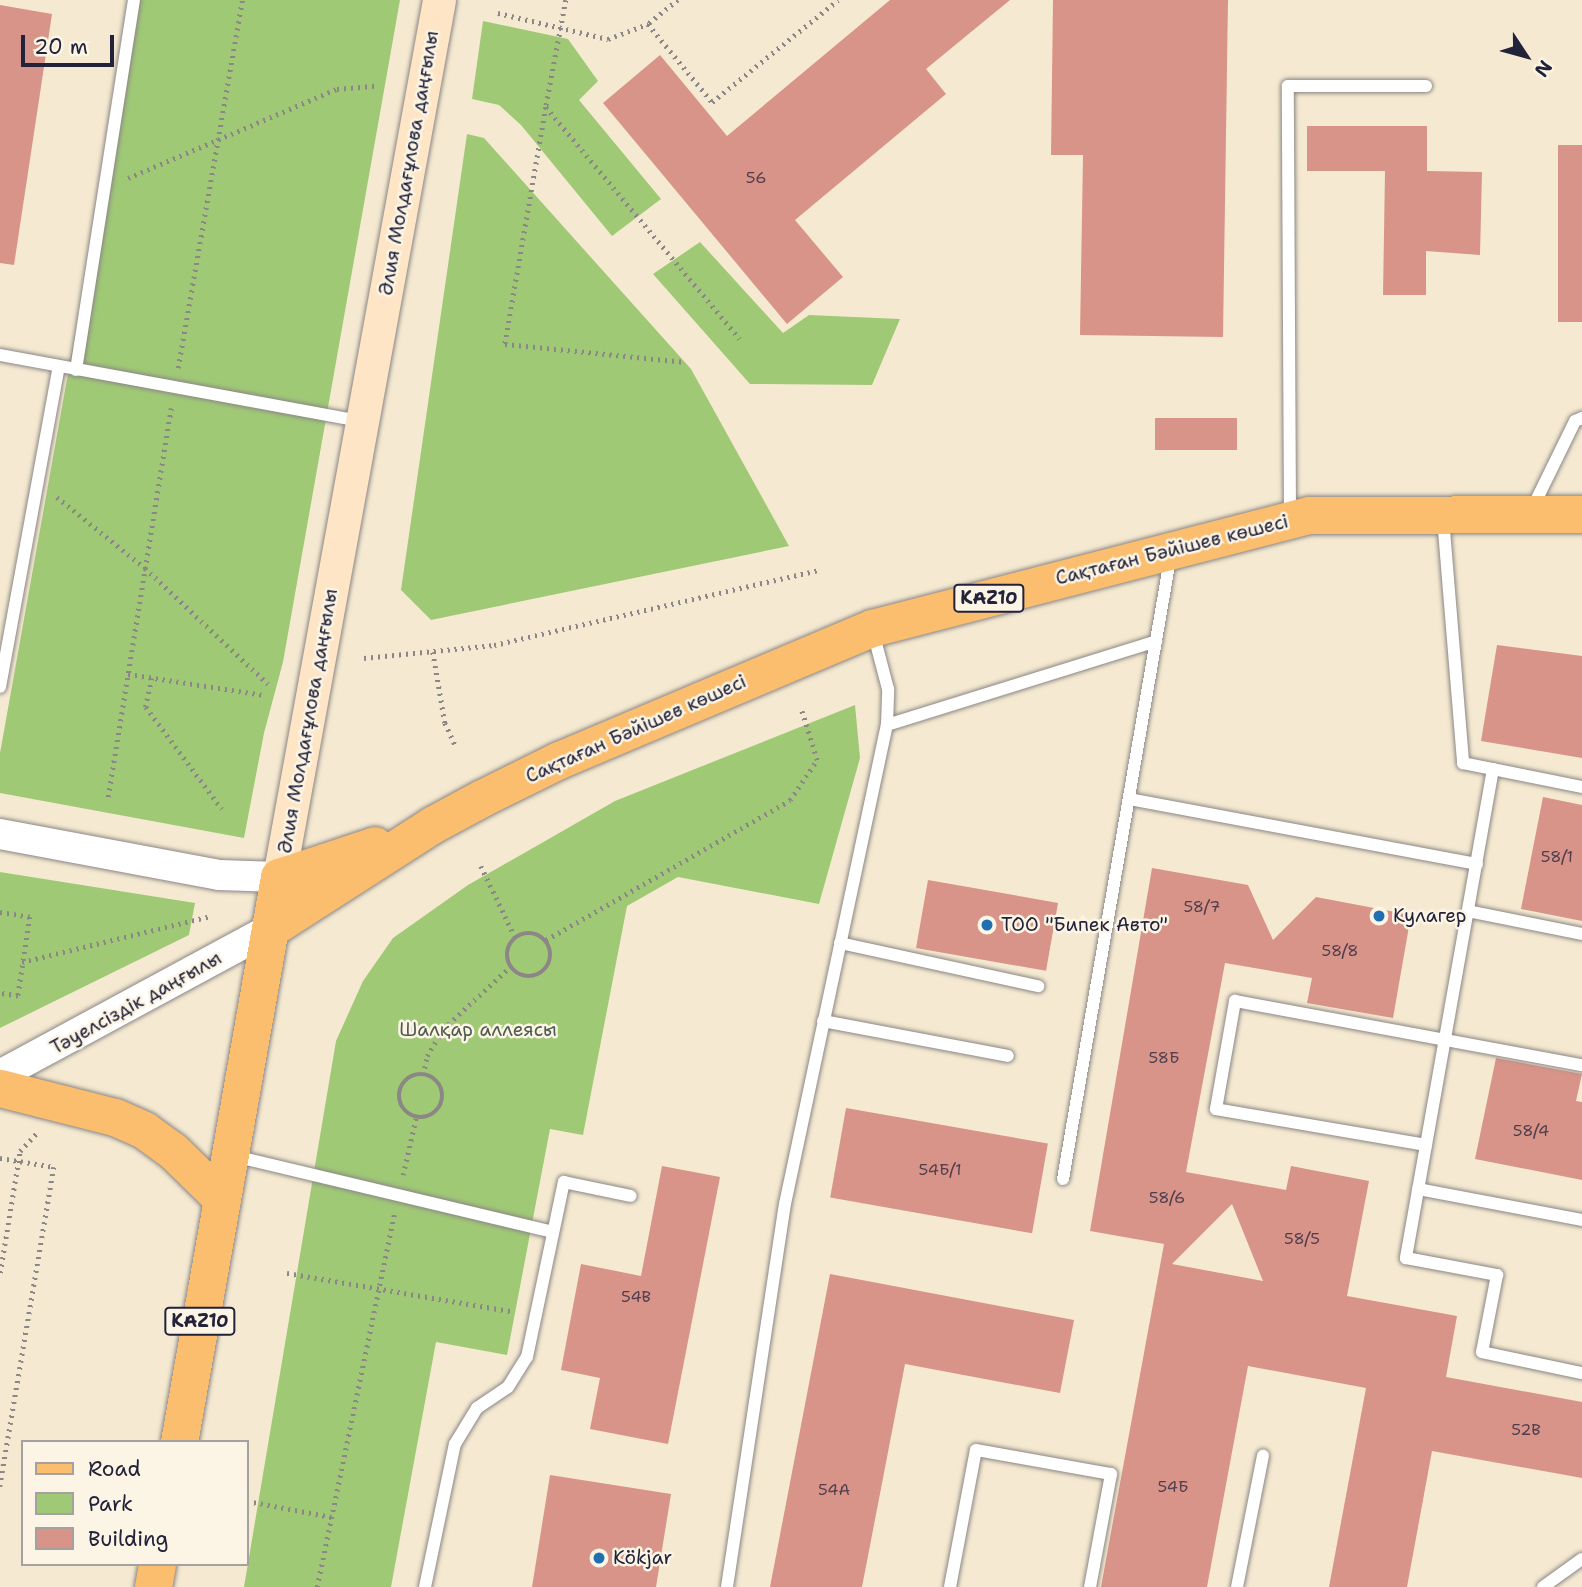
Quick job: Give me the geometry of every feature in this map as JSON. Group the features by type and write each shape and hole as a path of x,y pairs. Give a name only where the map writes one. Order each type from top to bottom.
{"main road":[{"name":"Әлия Молдағұлова даңғылы","path":"179,1440 439,0"},
{"name":"Сақтаған Бәйішев көшесі","path":"270,929 432,825 559,760 872,628 1309,515 1582,514"},
{"name":"Сақтаған Бәйішев көшесі","path":"279,877 432,825"},
{"path":"0,1088 115,1117 144,1130 172,1150 222,1199"},
{"path":"153,1587 157,1566"}],"street":[{"path":"0,834 219,875 279,877"},
{"name":"Тәуелсіздік даңғылы","path":"0,1075 270,929"}],"lane":[{"path":"76,370 134,0"},
{"path":"1290,520 1288,86 1426,86"},
{"path":"0,355 363,421"},
{"path":"0,687 59,367"},
{"path":"1529,514 1575,421 1582,418"},
{"path":"1442,514 1464,764 1582,787"},
{"path":"1063,1178 1172,550"},
{"path":"727,1587 785,1204 887,725 888,689 872,628"},
{"path":"887,725 1156,642"},
{"path":"1493,769 1406,1258 1497,1275 1482,1352 1582,1373"},
{"path":"1129,799 1477,864"},
{"path":"1468,911 1582,934"},
{"path":"840,943 1038,986"},
{"path":"1426,1145 1216,1109 1235,1001 1582,1065"},
{"path":"823,1021 1008,1056"},
{"path":"229,1156 553,1232"},
{"path":"425,1587 455,1444 477,1408 508,1387 527,1357 564,1182 631,1196"},
{"path":"1418,1189 1582,1220"},
{"path":"950,1587 976,1450 1111,1474 1090,1587"},
{"path":"1237,1587 1263,1456"},
{"path":"1543,1587 1582,1559"}],"path":[{"path":"566,0 505,344 685,362"},
{"path":"498,13 608,39 648,24 678,0"},
{"path":"648,24 712,102 838,0"},
{"path":"104,189 337,89 375,86"},
{"path":"546,107 740,339"},
{"path":"39,482 145,568 268,684"},
{"path":"364,658 494,645 818,570"},
{"path":"433,652 445,723 456,747"},
{"path":"128,674 264,695"},
{"path":"152,678 146,707 222,808"},
{"path":"546,940 790,800 817,760 802,709"},
{"path":"481,866 515,937"},
{"path":"0,912 30,917 18,996 0,993"},
{"path":"22,961 211,916"},
{"path":"533,933 546,940 550,961 541,973 520,975 510,967 507,951 515,937 533,933"},
{"path":"423,1074 427,1056 443,1029 510,967"},
{"path":"423,1074 437,1082 443,1095 433,1115 416,1118 401,1107 399,1093 405,1080 423,1074"},
{"path":"0,1273 20,1151 64,1104"},
{"path":"317,1587 416,1118"},
{"path":"0,1158 54,1167 0,1486"},
{"path":"287,1273 536,1316"},
{"path":"248,1501 332,1517"}],"green space":[{"path":"135,0 400,0 283,662 264,733 244,838 0,793 0,753"},
{"path":"483,21 568,39 598,81 579,100 661,199 612,236 521,125 499,105 472,99"},
{"path":"467,134 484,138 691,369 789,546 431,620 401,590"},
{"path":"700,242 783,333 809,315 900,319 872,385 750,384 653,274"},
{"name":"Шалқар аллеясы","path":"855,705 860,758 819,904 678,877 627,906 583,1135 550,1129 507,1355 436,1342 391,1587 244,1587 336,1041 363,981 393,938 468,885 615,801"},
{"path":"0,872 195,903 189,935 0,1028"}],"building":[{"path":"890,0 1010,0 926,69 946,94 795,220 843,277 787,324 603,103 660,55 727,136"},
{"path":"1053,0 1228,0 1223,337 1080,335 1083,155 1051,155"},
{"path":"0,5 52,14 14,265 0,263"},
{"path":"1307,126 1427,126 1427,171 1482,172 1480,255 1426,251 1426,295 1383,295 1385,171 1307,171"},
{"path":"1558,145 1582,145 1582,322 1558,322"},
{"path":"1155,418 1237,418 1237,450 1155,450"},
{"path":"1497,645 1582,656 1582,758 1481,741"},
{"path":"1543,797 1582,805 1582,921 1521,909"},
{"path":"1152,868 1248,885 1273,940 1316,897 1411,915 1393,1018 1307,1003 1312,978 1225,963 1186,1172 1286,1190 1291,1166 1369,1181 1347,1296 1457,1316 1446,1377 1582,1402 1582,1478 1432,1451 1407,1587 1329,1587 1366,1388 1248,1366 1207,1587 1101,1587 1164,1244 1090,1231","holes":["1232,1204 1263,1281 1172,1264"]},
{"name":"ТОО \"Бипек Авто\"","path":"928,880 1058,903 1046,971 916,948"},
{"path":"1496,1058 1582,1074 1576,1101 1582,1102 1582,1180 1475,1159"},
{"path":"846,1108 1048,1144 1032,1233 830,1198"},
{"path":"662,1166 720,1177 668,1444 590,1429 600,1378 561,1370 581,1264 641,1276"},
{"path":"830,1274 1074,1320 1060,1393 905,1364 862,1587 770,1587"},
{"name":"Kökjar","path":"550,1475 671,1494 656,1587 532,1587"}],"place":[{"name":"Кулагер","path":"1379,916"},
{"name":"ТОО \"Бипек Авто\"","path":"987,925"},
{"name":"Kökjar","path":"599,1558"}]}
